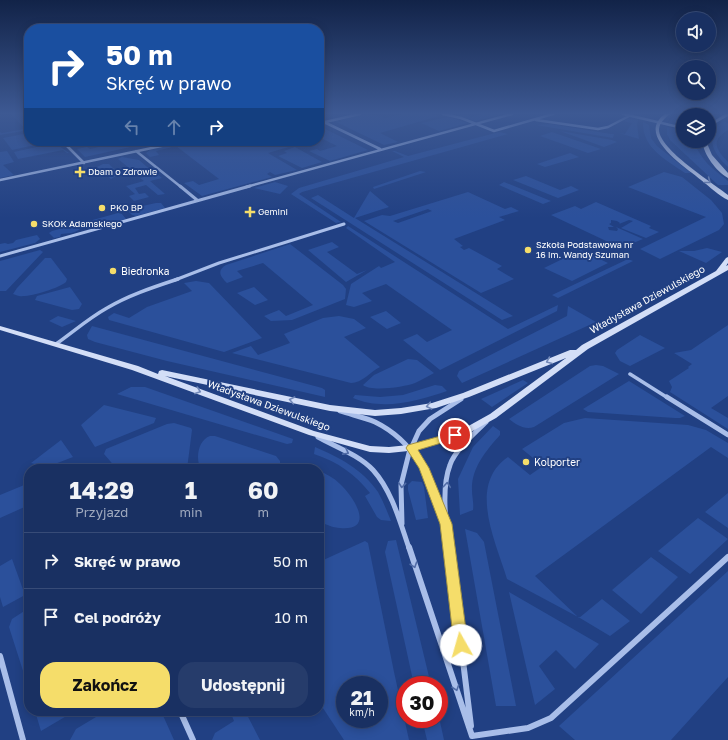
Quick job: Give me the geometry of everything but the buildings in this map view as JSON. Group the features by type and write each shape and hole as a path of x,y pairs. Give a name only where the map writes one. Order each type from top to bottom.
{"street":[{"path":"70,149 84,163"},
{"path":"0,180 148,149"},
{"path":"0,256 162,212 190,202 381,149"},
{"path":"668,149 728,198"},
{"path":"706,149 710,156 728,176"},
{"path":"136,151 197,200"},
{"path":"56,344 114,304 142,292 204,270 219,263 344,224"},
{"name":"Władysława Dziewulskiego","path":"719,271 728,259"},
{"name":"Władysława Dziewulskiego","path":"0,328 135,368 312,434 370,449 388,450 411,448 444,440 466,431 493,416 585,347 728,267"},
{"name":"Władysława Dziewulskiego","path":"135,368 330,408 375,413 402,411 433,406 466,395 585,347"},
{"path":"630,374 728,435"},
{"path":"402,528 401,485 411,448 419,431 430,419 466,395"},
{"path":"330,408 375,422 394,432 411,448 424,468 446,524"},
{"path":"473,738 446,524 446,484 450,464 463,446 493,416"},
{"path":"312,434 358,458 373,470 387,490 402,528 473,738"},
{"path":"473,738 528,728 551,718 728,557"},
{"path":"0,656 23,740"},
{"path":"182,716 193,740"}],"shaded area":[{"path":"30,149 63,149 69,153 63,150 18,159 14,152"},
{"path":"77,149 123,149 85,157"},
{"path":"166,149 156,151 159,155 150,157 146,153 150,150"},
{"path":"179,149 283,149 268,153 297,170 275,175 270,172 267,174 272,177 202,196 184,183 193,181 199,185 219,179"},
{"path":"291,149 298,149 322,162 302,168 278,156 287,153 284,151"},
{"path":"317,149 320,151 328,149 365,149 368,150 330,161 309,151"},
{"path":"436,149 456,149 299,194 341,222 336,223 291,194 299,188 404,157 392,151 408,156"},
{"path":"575,149 601,149 588,153"},
{"path":"653,149 660,149 691,173 685,173"},
{"path":"679,149 697,149 703,159 728,181 728,185 718,185"},
{"path":"714,149 718,149 728,162 728,167 723,162"},
{"path":"7,151 14,162 3,165 14,175 0,178 0,152"},
{"path":"570,153 579,157 545,167 537,164"},
{"path":"122,157 139,160 153,172 139,176 118,159"},
{"path":"103,164 109,164 118,173 118,175 111,179 97,167"},
{"path":"420,171 426,172 374,189 373,187"},
{"path":"664,172 682,177 711,200 722,213 724,224 719,230 660,259 640,249 706,217 628,187"},
{"path":"157,174 162,178 150,181 165,194 158,195 146,185 135,188 139,194 145,193 149,197 134,201 129,196 135,194 126,186 144,181 140,178"},
{"path":"526,176 560,190 571,186 579,190 558,198 513,180"},
{"path":"275,182 288,186 280,194 254,188"},
{"path":"504,182 551,201 543,204 499,185"},
{"path":"370,191 389,207 355,218 513,316 502,320 311,198 318,195 354,218"},
{"path":"468,192 505,209 511,207 519,211 499,217 505,220 454,239 463,246 460,247 464,250 469,248 502,266 497,269 514,279 481,293 364,221 382,215 390,216","holes":["428,209 432,211 398,223 393,221"]},
{"path":"596,202 651,226 649,228 659,232 646,238 621,228 633,221 629,220 619,224 620,223 617,221 611,220 611,223 609,224 614,227 608,227 609,230 617,231 618,229 616,227 643,239 621,248 551,215 575,206 581,209"},
{"path":"161,203 165,208 136,216 132,215 128,211 129,209"},
{"path":"118,213 122,214 126,219 92,228 88,223 89,221"},
{"path":"78,224 81,228 79,230 61,234 60,237 54,238 49,233 52,231"},
{"path":"348,226 508,329 558,305 557,311 440,370 403,340 417,334 427,342 452,330 386,284 362,293 372,301 354,307 346,305 351,284 379,266 381,268 395,262 346,228"},
{"path":"37,235 40,239 35,243 0,252 0,244 13,243 16,240"},
{"path":"332,242 339,247 327,252 357,274 367,270 346,282 308,250"},
{"path":"290,244 343,285 346,289 345,299 292,320 271,321 264,316 279,310 286,316 313,305 263,263 237,271 243,277 227,283 221,276 220,272 226,265"},
{"path":"707,248 722,252 706,263 679,251 694,251"},
{"path":"40,250 43,252 6,291 0,291 0,261"},
{"path":"581,250 608,263 572,281 544,268"},
{"path":"45,258 51,258 67,279 66,282 52,289 33,295 20,296 13,294 17,288"},
{"path":"628,259 633,261 558,298 552,295"},
{"path":"196,281 209,283 262,338 224,352 109,320 108,317 114,313 129,318 147,307 192,291 184,283"},
{"path":"70,287 82,304 79,309 72,310 35,300 37,296"},
{"path":"254,287 268,300 255,305 237,293"},
{"path":"568,306 596,322 462,383 457,376 459,371 567,316"},
{"path":"386,311 401,323 387,329 370,317"},
{"path":"58,316 76,321 62,327 49,321"},
{"path":"339,316 354,319 366,328 344,337 380,367 355,383 232,353 251,346 258,355 290,343 284,334 323,318"},
{"path":"728,325 728,396 711,408 728,418 728,429 670,392 672,387 669,381 689,368 688,367 692,364 674,353 691,350"},
{"path":"92,326 322,388 325,390 325,397 167,361 95,342 88,339 87,335"},
{"path":"640,335 665,348 630,366 620,361 615,353 617,350"},
{"path":"408,359 417,360 434,373 415,383 404,386 373,388 363,385 374,375"},
{"path":"590,366 603,366 619,374 534,427 524,427 509,419"},
{"path":"523,380 528,383 492,407 481,399"},
{"path":"629,381 685,416 675,418 588,412 583,409"},
{"path":"435,385 442,386 447,391 412,401 388,404 364,402 353,398 355,395 380,397 403,395"},
{"path":"131,387 145,387 293,439 292,443 287,444 117,394"},
{"path":"104,405 156,418 154,423 95,447 81,425"},
{"path":"585,418 688,425 706,430 728,443 728,458 711,447 535,576 578,617 507,579 488,515 487,498 489,483 496,469 508,457 530,475 543,466 522,449 564,423"},
{"path":"174,423 191,428 188,464 113,464 104,454 106,449 167,424"},
{"path":"493,426 500,431 500,435 480,460 474,475 472,483 473,510 460,515 458,479 473,447"},
{"path":"215,436 276,456 280,461 280,464 199,464 198,455 200,446 206,438"},
{"path":"61,440 73,457 55,464 31,463"},
{"path":"315,447 342,460 365,477 378,492 391,521 381,520 377,517 365,496 370,493 364,486 345,469 323,457 314,454"},
{"path":"324,473 335,480 345,490 356,504 359,512 360,519 357,524 351,528 332,527 324,524"},
{"path":"412,481 422,482 428,518 416,520 408,490 408,485"},
{"path":"24,485 24,507 0,518 0,495"},
{"path":"728,493 728,528 705,512"},
{"path":"698,518 728,539 690,574 658,551"},
{"path":"465,529 477,533 484,542 516,706 496,706"},
{"path":"396,540 429,676 412,676 385,552 388,541"},
{"path":"365,541 368,543 396,681 396,728 406,728 409,740 344,740 336,728 388,728 388,676 336,676 336,728 324,710 324,560"},
{"path":"651,557 678,577 641,614 612,590"},
{"path":"12,559 24,592 24,596 3,607 0,597 0,566"},
{"path":"728,571 728,677 671,740 575,740 559,726"},
{"path":"509,592 599,644 575,669 556,650 539,666 555,689 535,705"},
{"path":"602,599 630,621 610,636 579,618"},
{"path":"24,611 24,674 9,627 12,619"},
{"path":"36,716 66,716 41,731"},
{"path":"98,716 163,716 174,740 70,740 76,729"},
{"path":"232,716 248,716 260,740 212,740 215,733 234,721"},
{"path":"424,728 441,728 444,740 427,740"}],"place":[{"name":"Dbam o Zdrowie","path":"80,172"},
{"name":"PKO BP","path":"102,208"},
{"name":"Gemini","path":"250,212"},
{"name":"SKOK Adamskiego","path":"34,224"},
{"name":"Szkoła Podstawowa nr 16 im. Wandy Szuman","path":"528,250"},
{"name":"Biedronka","path":"113,271"},
{"name":"Kolporter","path":"526,462"}],"route":[{"path":"455,435 444,440 411,448 424,468 446,524 461,645"}]}
